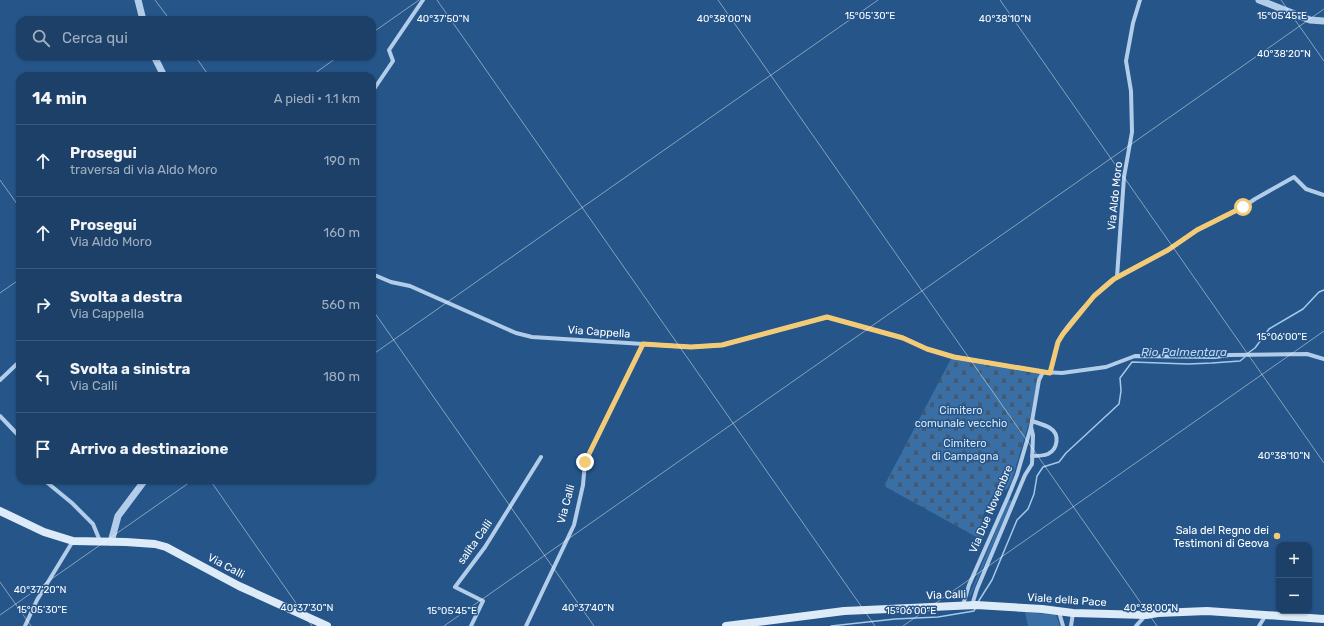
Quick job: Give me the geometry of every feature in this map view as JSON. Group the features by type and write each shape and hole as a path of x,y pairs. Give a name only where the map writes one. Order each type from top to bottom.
{"main road":[{"name":"Via Calli","path":"0,511 44,532 73,541 145,543 166,547 239,586 327,626"},
{"name":"Via Calli","path":"726,626 844,611 974,605"},
{"name":"Viale della Pace","path":"974,605 1073,613 1146,615 1158,613 1207,611 1324,619"}],"street":[{"path":"138,0 142,16"},
{"path":"376,86 393,61 389,50 423,0"},
{"name":"Via Aldo Moro","path":"1117,277 1124,177 1132,132 1131,91 1126,61 1133,22 1140,0"},
{"path":"1259,0 1310,20 1324,21"},
{"path":"156,60 162,72"},
{"path":"1050,373 1058,342 1063,334 1094,296 1117,277 1168,250 1197,230 1243,207 1294,177 1306,189 1324,195"},
{"name":"Via Cappella","path":"376,276 390,282 410,286 516,333 532,337 691,347 722,345 827,317 903,338 927,349 954,357 1050,373 1062,373 1106,367 1134,356 1215,357 1229,355 1307,354 1324,359"},
{"name":"Via Calli","path":"526,626 574,525 583,486 585,462 643,344"},
{"path":"0,380 16,365"},
{"name":"Via Due Novembre","path":"963,605 969,586 1017,475 1031,427 1039,380 1043,372"},
{"path":"0,416 16,433"},
{"path":"1032,421 1051,428 1057,441 1056,446 1049,453 1032,456"},
{"name":"Via Due Novembre","path":"974,605 977,588 1025,475 1032,464 1033,435 1031,427"},
{"name":"salita Calli","path":"471,626 483,601 455,587 485,547 541,457"},
{"path":"49,484 72,503 93,524 100,541"},
{"path":"111,542 118,516 142,484"},
{"path":"24,626 37,600 73,541"},
{"path":"1059,612 1063,626"},
{"path":"1071,626 1073,613"},
{"path":"1136,626 1146,615"},
{"path":"1260,626 1266,615"}],"green space":[{"name":"Cimitero di Campagna","path":"952,357 1039,373 1029,423 1011,483 1007,489 992,497 982,517 982,540 884,486"},
{"path":"1008,501 1012,501 970,597 969,596"},
{"path":"1025,612 1056,615 1060,626 1028,626"}],"waterway":[{"name":"Rio Palmentara","path":"1248,353 1255,348 1269,329 1303,309 1319,292 1324,290"},
{"name":"Rio Palmentara","path":"978,602 992,580 1017,520 1028,509 1034,494 1037,476 1043,467 1059,462 1066,453 1119,404 1121,391 1120,378 1132,362 1188,364 1212,363 1240,361 1246,356"},
{"name":"Rio Palmentara","path":"831,626 895,619 938,617 974,611 975,609"}],"place":[{"name":"Sala del Regno dei Testimoni di Geova","path":"1277,536"}],"route":[{"path":"585,462 643,344 691,347 722,345 827,317 903,338 927,349 954,357 1050,373 1058,342 1094,296 1114,279 1168,250 1188,235 1243,207"}],"park label":[{"name":"Cimitero comunale vecchio","path":"961,416"}]}
